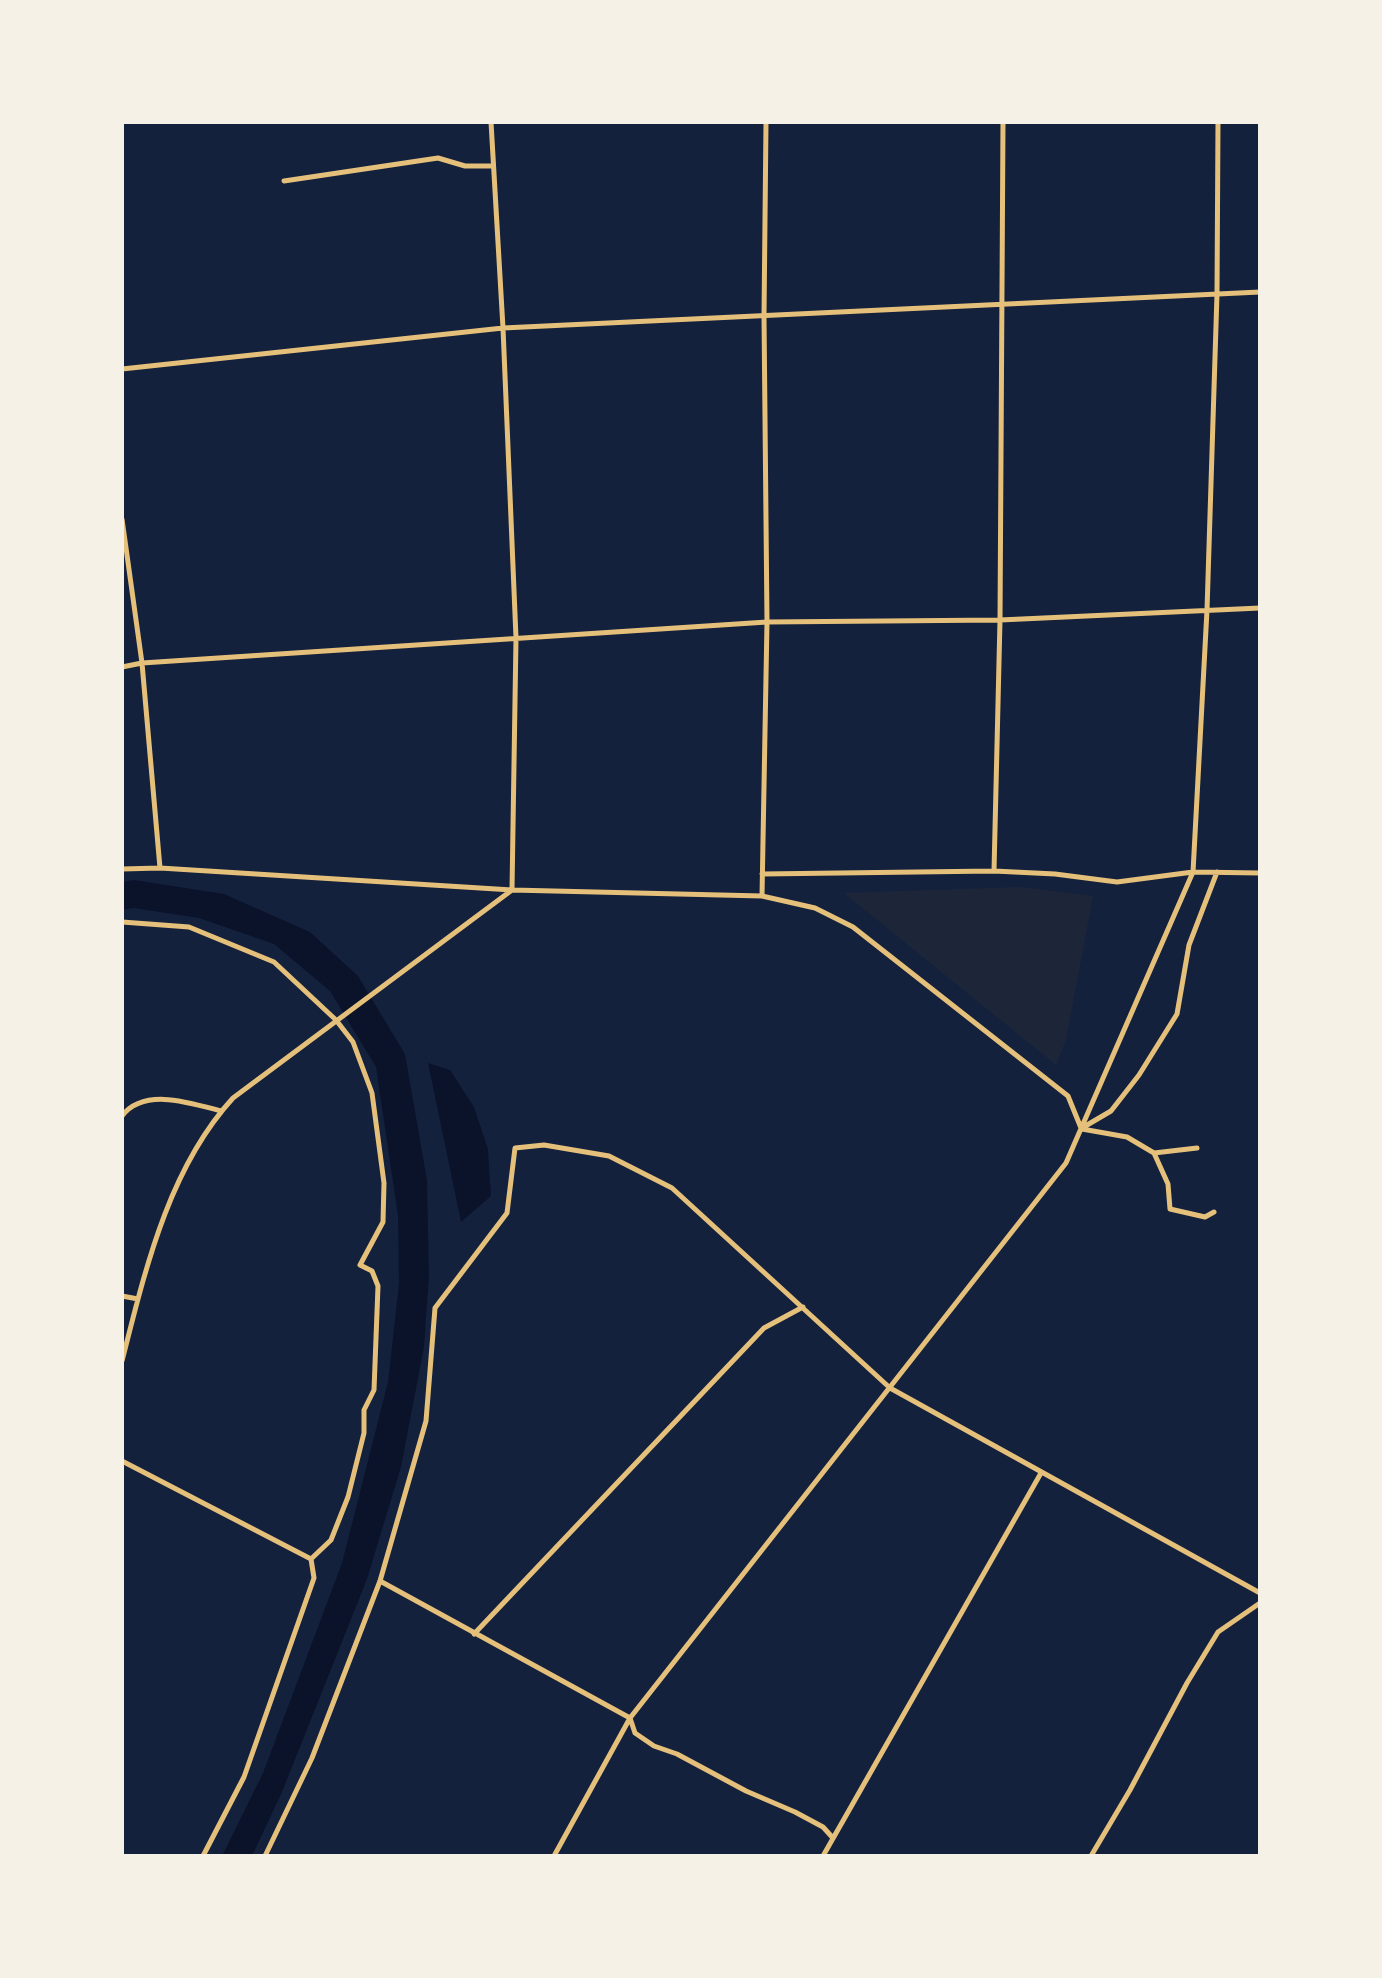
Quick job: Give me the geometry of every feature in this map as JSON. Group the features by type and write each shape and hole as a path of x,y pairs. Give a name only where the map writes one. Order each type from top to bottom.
{"street":[{"path":"491,122 516,638 512,890"},
{"path":"762,896 767,622 766,122"},
{"path":"994,871 1000,620 1003,122"},
{"path":"554,1856 630,1718 1066,1163 1193,872 1207,610 1217,294 1218,122"},
{"path":"284,181 438,158 465,166 492,166"},
{"path":"122,369 503,328 1260,292"},
{"path":"122,519 142,663 160,868"},
{"path":"122,667 142,663 767,622 1000,620 1260,608"},
{"path":"122,869 160,868 512,890 762,896 815,908 853,927 1068,1096 1081,1129"},
{"path":"762,874 994,871 1055,874 1117,882 1193,872 1260,873"},
{"path":"1081,1129 1111,1111 1139,1075 1177,1014 1189,945 1217,872"},
{"path":"122,1361 163,1216 204,1136 221,1111 233,1098 371,993 512,890"},
{"path":"122,922 189,927 274,962 336,1020 353,1042 372,1093 384,1183 383,1222 360,1265 372,1271 378,1286 374,1390 364,1410 364,1433 348,1497 331,1540 311,1559"},
{"path":"122,1116 128,1109 151,1100 183,1101 221,1111"},
{"path":"1081,1129 1127,1137 1154,1153 1168,1184 1170,1209 1205,1217 1214,1212"},
{"path":"265,1856 312,1758 380,1581 426,1421 435,1308 507,1213 515,1148 544,1145 609,1156 672,1188 890,1388 1260,1593"},
{"path":"1154,1153 1197,1148"},
{"path":"122,1296 138,1299"},
{"path":"474,1634 764,1328 803,1307"},
{"path":"122,1461 311,1559"},
{"path":"823,1856 1041,1473"},
{"path":"203,1856 244,1777 314,1578 311,1559"},
{"path":"380,1581 630,1718 635,1733 654,1746 677,1754 746,1791 795,1812 823,1827 833,1838"},
{"path":"1091,1856 1218,1632 1260,1603"}],"shaded area":[{"path":"134,880 224,894 310,932 358,976 405,1054 427,1180 429,1276 424,1347 401,1467 367,1579 282,1792 252,1856 222,1856 263,1773 342,1563 388,1382 399,1283 398,1216 376,1067 330,991 274,944 199,918 133,908 122,910 122,882"},
{"path":"1019,887 1093,896 1066,1040 1056,1065 844,893"},
{"path":"428,1063 450,1070 474,1107 488,1149 491,1196 461,1222"}]}
